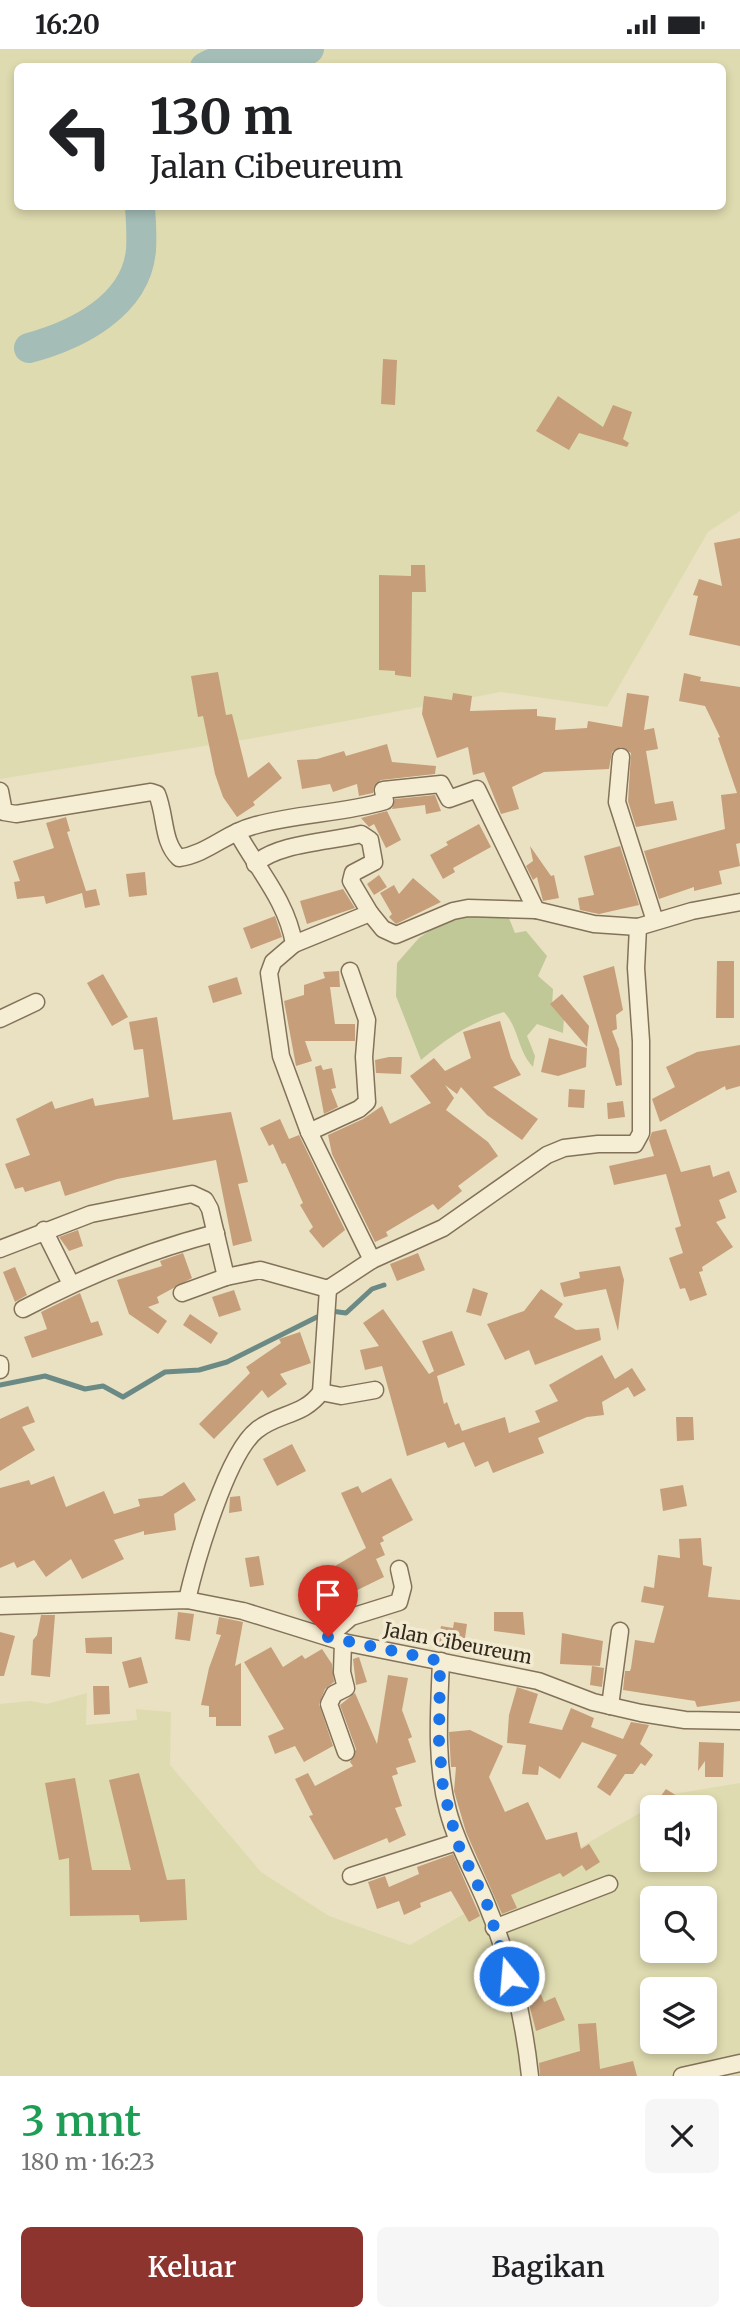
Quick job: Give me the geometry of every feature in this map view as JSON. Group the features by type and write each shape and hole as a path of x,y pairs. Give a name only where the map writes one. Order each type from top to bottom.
{"street":[{"path":"621,757 617,802 654,922"},
{"path":"0,791 4,812 16,814 151,792 157,794 170,849 179,858 209,849 237,832 288,818 351,812 386,801 383,790 441,783 449,799 477,789 536,910"},
{"path":"237,832 255,865 283,905 294,944"},
{"path":"255,865 265,855 280,849 365,835 370,840 375,861 353,873 351,881 383,929 396,936 453,911 536,910 594,924 638,927 740,902"},
{"path":"370,913 294,944 273,962 269,973 281,1056 309,1132 372,1260"},
{"path":"181,1293 226,1277 260,1270 328,1289 372,1260 443,1228 547,1155 565,1148 597,1144 631,1146 639,1140 641,1041 636,968 638,927"},
{"path":"309,1132 359,1109 367,1102 364,1057 367,1020 350,971"},
{"path":"0,1019 36,1002"},
{"path":"0,1248 91,1214 192,1194 205,1200 226,1277"},
{"path":"44,1230 71,1284"},
{"path":"23,1310 71,1284 162,1249 216,1233"},
{"path":"187,1600 208,1528 246,1443 261,1427 300,1412 321,1392 328,1289"},
{"path":"0,1364 0,1370"},
{"path":"321,1392 341,1396 375,1390"},
{"path":"346,1752 328,1704 334,1694 346,1688 336,1627 351,1617 399,1602 403,1587 399,1569"},
{"name":"Jalan Cibeureum","path":"0,1606 187,1600 243,1611 336,1639 538,1681 610,1706 685,1720 740,1721"},
{"path":"610,1706 620,1631"},
{"path":"440,1661 442,1775 457,1842 487,1904 522,2020 530,2076"},
{"path":"351,1876 457,1842"},
{"path":"494,1928 609,1884"},
{"path":"682,2076 740,2063"}],"shaded area":[{"path":"0,49 740,49 740,511 708,532 607,707 501,692 260,737 0,779"},
{"path":"87,1693 86,1725 137,1720 136,1709 171,1712 170,1765 261,1872 329,1916 410,1945 640,1813 640,1872 717,1872 717,1795 671,1795 740,1783 740,2076 0,2076 0,1704 30,1701 47,1704"}],"green space":[{"path":"506,911 515,933 526,931 547,956 538,976 553,989 552,1006 564,1017 563,1033 537,1024 527,1036 535,1056 533,1067 504,1012 460,1031 421,1060 396,996 397,963 419,938 456,912"}],"building":[{"path":"383,359 397,360 395,405 381,404"},
{"path":"558,396 603,427 613,405 632,412 623,439 629,443 627,447 579,433 569,450 536,431"},
{"path":"740,538 740,646 689,635 698,596 693,595 699,579 722,586 714,543"},
{"path":"411,565 425,565 426,592 412,592 411,677 395,675 395,671 379,670 379,575 411,576"},
{"path":"218,672 226,715 232,714 248,778 269,762 282,778 253,802 255,805 237,817 223,797 215,774 203,716 198,717 191,676"},
{"path":"684,673 701,677 700,681 740,687 740,843 736,844 740,866 719,871 722,884 694,891 694,887 659,899 644,851 725,829 721,795 737,793 718,738 720,737 705,706 679,701"},
{"path":"453,693 472,696 470,711 537,709 537,716 556,718 555,730 587,728 588,721 622,727 627,693 649,696 644,730 654,728 658,749 646,751 655,804 673,801 677,820 636,827 628,801 631,753 621,747 612,752 609,769 544,772 512,787 519,809 501,814 484,772 473,775 468,747 437,758 422,714 424,696 452,700"},
{"path":"387,744 392,762 436,766 435,774 381,780 374,786 373,793 359,796 357,784 333,792 330,784 302,789 297,760 317,759 344,751 346,756"},
{"path":"435,795 441,811 426,814 425,805 392,809 395,799"},
{"path":"387,811 401,840 386,848 374,824 369,827 361,818"},
{"path":"66,817 70,831 67,832 86,891 96,889 100,905 85,908 82,893 46,904 44,896 17,899 14,882 20,881 13,861 54,848 46,823"},
{"path":"479,824 491,847 453,868 455,872 443,879 430,855 448,845 446,842"},
{"path":"530,846 551,876 554,875 559,898 543,901 537,877 533,880 526,866 533,861"},
{"path":"620,846 639,905 599,914 580,910 578,898 594,895 584,856"},
{"path":"145,872 147,895 129,897 126,874"},
{"path":"379,875 387,887 374,895 367,884"},
{"path":"413,878 441,902 396,924 389,917 392,914 380,893 394,885 399,894"},
{"path":"343,889 355,908 307,924 300,901"},
{"path":"275,916 282,937 251,949 243,928"},
{"path":"717,961 734,961 734,1018 716,1018"},
{"path":"614,966 623,1010 616,1015 617,1029 612,1031 619,1049 622,1085 616,1086 583,976"},
{"path":"339,971 340,987 330,987 335,1024 355,1024 355,1041 305,1041 312,1061 296,1066 284,1001 304,995 304,985 325,978 323,972"},
{"path":"103,974 128,1017 112,1026 87,983"},
{"path":"237,977 242,994 213,1003 208,986"},
{"path":"562,994 589,1026 587,1047 550,1004"},
{"path":"157,1017 173,1120 231,1112 248,1182 238,1184 252,1241 233,1246 216,1160 117,1179 65,1196 60,1181 25,1192 23,1187 15,1189 5,1164 30,1155 16,1119 52,1101 55,1109 93,1098 95,1106 149,1097 143,1049 134,1050 129,1022"},
{"path":"500,1021 511,1058 521,1075 493,1087 538,1119 522,1140 487,1115 461,1087 457,1094 445,1085 454,1098 446,1110 488,1142 498,1156 458,1186 462,1191 438,1210 433,1204 386,1232 388,1236 375,1242 332,1154 328,1135 363,1119 382,1106 390,1124 431,1103 410,1076 434,1058 445,1071 471,1058 463,1032"},
{"path":"549,1038 587,1048 586,1067 558,1076 541,1072"},
{"path":"740,1045 740,1086 726,1090 725,1086 660,1122 652,1099 675,1087 666,1067 697,1052"},
{"path":"402,1057 401,1074 376,1073 375,1060"},
{"path":"321,1065 323,1070 332,1068 336,1088 331,1089 338,1107 324,1114 315,1067"},
{"path":"569,1089 585,1090 584,1108 568,1107"},
{"path":"623,1101 625,1117 608,1119 607,1103"},
{"path":"280,1119 289,1139 299,1135 345,1230 323,1248 309,1231 313,1227 300,1205 303,1203 285,1163 282,1164 273,1144 269,1146 260,1128"},
{"path":"666,1129 681,1172 710,1165 713,1177 729,1171 737,1192 719,1200 726,1218 716,1222 733,1247 702,1267 703,1271 699,1272 707,1295 690,1301 685,1288 680,1289 669,1258 683,1253 675,1228 681,1226 666,1174 614,1185 609,1166 654,1156 649,1140 652,1132"},
{"path":"78,1230 83,1246 69,1251 59,1237"},
{"path":"183,1253 192,1278 157,1297 159,1303 148,1307 167,1321 158,1334 129,1314 117,1280 162,1266 160,1261"},
{"path":"418,1253 425,1270 397,1281 390,1264"},
{"path":"620,1266 624,1280 618,1331 606,1289 564,1297 560,1283 580,1278 579,1272"},
{"path":"15,1267 27,1295 15,1302 3,1272"},
{"path":"473,1288 488,1293 481,1316 466,1312"},
{"path":"541,1289 563,1304 554,1317 576,1330 599,1328 601,1340 535,1365 529,1350 505,1360 487,1324 524,1311"},
{"path":"234,1290 241,1310 219,1317 212,1297"},
{"path":"80,1293 91,1323 98,1321 103,1335 32,1358 24,1337 47,1329 41,1312"},
{"path":"383,1309 429,1374 434,1371 422,1341 452,1331 465,1365 437,1376 444,1404 447,1402 455,1425 459,1423 462,1431 505,1417 509,1433 540,1422 535,1411 558,1401 549,1385 602,1355 615,1379 632,1368 646,1390 634,1397 628,1387 602,1402 604,1415 587,1417 538,1438 544,1453 493,1473 488,1461 475,1467 464,1442 448,1448 445,1442 407,1456 382,1366 365,1370 360,1350 379,1346 363,1323"},
{"path":"190,1314 218,1333 211,1344 183,1325"},
{"path":"300,1332 311,1363 280,1374 287,1384 268,1398 262,1390 214,1439 199,1424 250,1373 246,1367 281,1343 279,1339"},
{"path":"28,1406 35,1422 22,1427 35,1450 0,1471 0,1419"},
{"path":"676,1417 693,1417 694,1440 677,1441"},
{"path":"292,1444 306,1471 277,1486 263,1459"},
{"path":"54,1476 66,1507 104,1491 114,1514 140,1506 138,1499 162,1496 184,1482 196,1500 174,1514 176,1530 144,1535 144,1531 114,1540 124,1559 82,1579 71,1559 46,1577 34,1560 17,1568 14,1562 0,1568 0,1488 29,1480 31,1485"},
{"path":"391,1478 413,1520 382,1537 384,1541 380,1543 385,1555 376,1559 384,1577 337,1600 339,1603 313,1616 304,1598 342,1579 335,1566 366,1548 341,1493 358,1486 362,1493"},
{"path":"683,1485 687,1506 663,1511 660,1489"},
{"path":"240,1496 242,1511 229,1513 230,1497"},
{"path":"701,1538 703,1565 712,1567 708,1597 740,1600 740,1701 697,1707 695,1701 623,1690 625,1671 630,1671 631,1668 635,1640 654,1643 664,1606 641,1602 644,1586 654,1588 658,1555 680,1558 679,1539"},
{"path":"259,1556 264,1585 250,1587 245,1558"},
{"path":"178,1612 194,1614 190,1641 175,1639"},
{"path":"494,1612 523,1612 525,1635 494,1631"},
{"path":"41,1615 55,1615 50,1677 31,1675 33,1640 37,1635"},
{"path":"219,1617 243,1622 235,1666 241,1663 241,1726 216,1726 216,1717 209,1717 209,1706 201,1705 209,1668 221,1635 216,1634"},
{"path":"454,1622 467,1624 465,1638 461,1638 459,1646 438,1643 441,1626 453,1628"},
{"path":"0,1632 15,1636 4,1676 0,1676"},
{"path":"562,1633 603,1641 600,1666 560,1664"},
{"path":"112,1637 112,1654 86,1653 85,1638"},
{"path":"271,1647 283,1667 302,1655 305,1659 322,1649 332,1664 334,1682 325,1689 319,1704 333,1746 304,1762 295,1746 275,1754 268,1736 284,1729 244,1662"},
{"path":"141,1657 148,1683 129,1688 122,1662"},
{"path":"359,1657 367,1682 356,1685 353,1659"},
{"path":"592,1666 604,1668 602,1687 590,1685"},
{"path":"388,1675 408,1678 402,1710 412,1737 408,1739 416,1762 396,1768 398,1774 392,1776 402,1806 395,1808 406,1835 389,1843 387,1838 334,1860 309,1816 313,1815 295,1779 308,1773 315,1786 353,1766 350,1762 356,1749 340,1705 355,1693 377,1744"},
{"path":"93,1686 109,1686 110,1714 94,1715"},
{"path":"517,1687 538,1694 529,1723 562,1730 571,1708 594,1718 591,1727 623,1739 631,1722 649,1725 640,1744 653,1755 645,1766 641,1763 633,1774 625,1774 610,1796 597,1787 617,1755 582,1742 560,1779 539,1766 538,1775 522,1774 526,1745 507,1743 509,1715"},
{"path":"470,1730 503,1746 489,1777 505,1812 528,1802 546,1840 577,1832 581,1849 589,1844 600,1862 586,1871 582,1865 563,1877 560,1873 511,1895 517,1908 502,1914 466,1832 454,1791 456,1767 451,1767 449,1732"},
{"path":"699,1742 724,1743 723,1777 705,1777 705,1761 698,1771"},
{"path":"139,1773 167,1880 185,1879 187,1920 140,1922 139,1915 70,1916 69,1858 59,1860 45,1783 75,1778 92,1870 131,1870 109,1780"},
{"path":"666,1789 675,1795 662,1795"},
{"path":"453,1854 480,1916 469,1922 451,1891 420,1903 421,1907 404,1915 399,1901 377,1909 368,1882 385,1876 389,1887 419,1874 417,1867"},
{"path":"528,1962 544,2002 555,1997 565,2020 536,2031 519,1965"},
{"path":"596,2023 600,2069 633,2061 637,2076 540,2076 539,2063 580,2051 578,2024"}],"waterway":[{"path":"215,63 285,58 309,49"},
{"path":"29,348 84,326 116,302 137,270 141,250 140,210"},
{"path":"331,1311 346,1313 372,1289 384,1285"},
{"path":"0,1385 45,1376 85,1389 103,1386 123,1397 165,1372 199,1370 227,1362 317,1317"}],"route":[{"path":"328,1637 440,1661 439,1741 448,1811 457,1842 487,1904 509,1976"}]}
